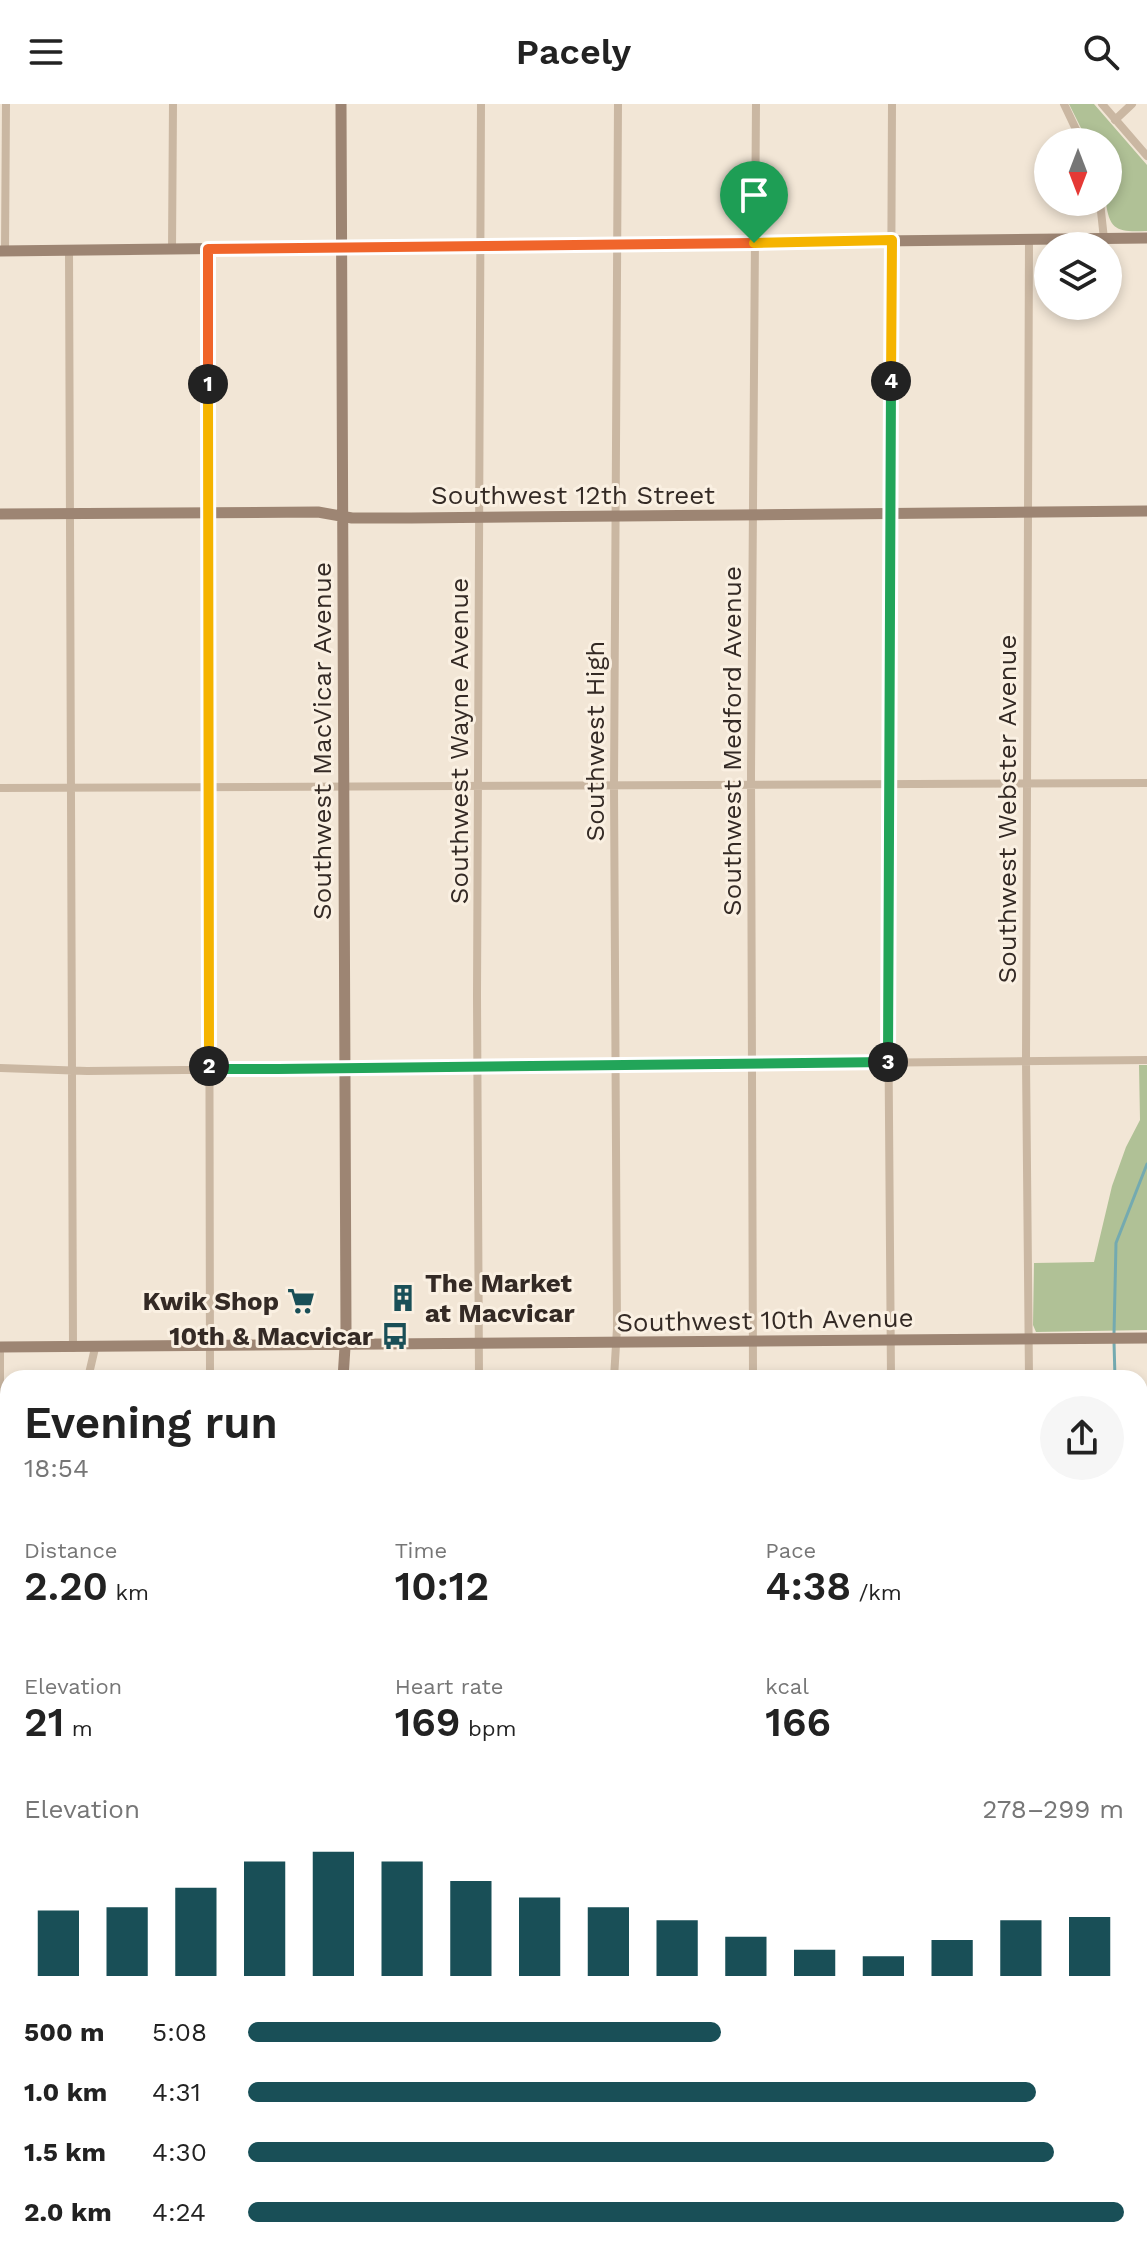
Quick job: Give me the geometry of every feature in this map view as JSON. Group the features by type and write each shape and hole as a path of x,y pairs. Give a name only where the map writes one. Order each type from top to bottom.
{"main road":[{"name":"Southwest MacVicar Avenue","path":"341,104 343,1370"},
{"path":"1122,239 1147,238"},
{"path":"3,251 1034,239"},
{"name":"Southwest 12th Street","path":"0,514 318,512 344,516 615,517 1147,511"},
{"name":"Southwest 10th Avenue","path":"0,1350 1147,1338"}],"street":[{"path":"3,251 6,104"},
{"path":"172,249 173,104"},
{"name":"Southwest Wayne Avenue","path":"479,1370 481,104"},
{"name":"Southwest High","path":"614,1370 618,104"},
{"name":"Southwest Medford Avenue","path":"753,1370 751,785 756,104"},
{"path":"891,1370 889,785 892,104"},
{"path":"1064,104 1075,128"},
{"path":"1102,104 1147,156"},
{"path":"1115,120 1132,104"},
{"name":"Southwest Webster Avenue","path":"1029,239 1026,1061 1029,1370"},
{"path":"208,249 210,1370"},
{"path":"69,250 73,1348"},
{"path":"0,788 1147,783"},
{"path":"0,1068 87,1071 1147,1060"},
{"path":"90,1370 95,1348"},
{"path":"0,1350 0,1418"}],"green space":[{"path":"1069,104 1094,104 1115,128 1081,128"},
{"path":"1122,136 1147,165 1147,231 1123,230 1113,225 1109,216 1122,216"},
{"path":"1139,1065 1147,1065 1147,1330 1036,1332 1033,1325 1034,1263 1094,1262 1112,1186 1140,1120"}],"waterway":[{"path":"1114,1334 1116,1243 1147,1164"},
{"path":"1114,1342 1115,1370"}],"place":[{"name":"The Market at Macvicar","path":"403,1298"},
{"name":"Kwik Shop","path":"301,1301"},
{"name":"10th & Macvicar","path":"395,1336"}],"route":[{"path":"892,240 889,1062 209,1069 208,249 754,243 892,240"}]}
